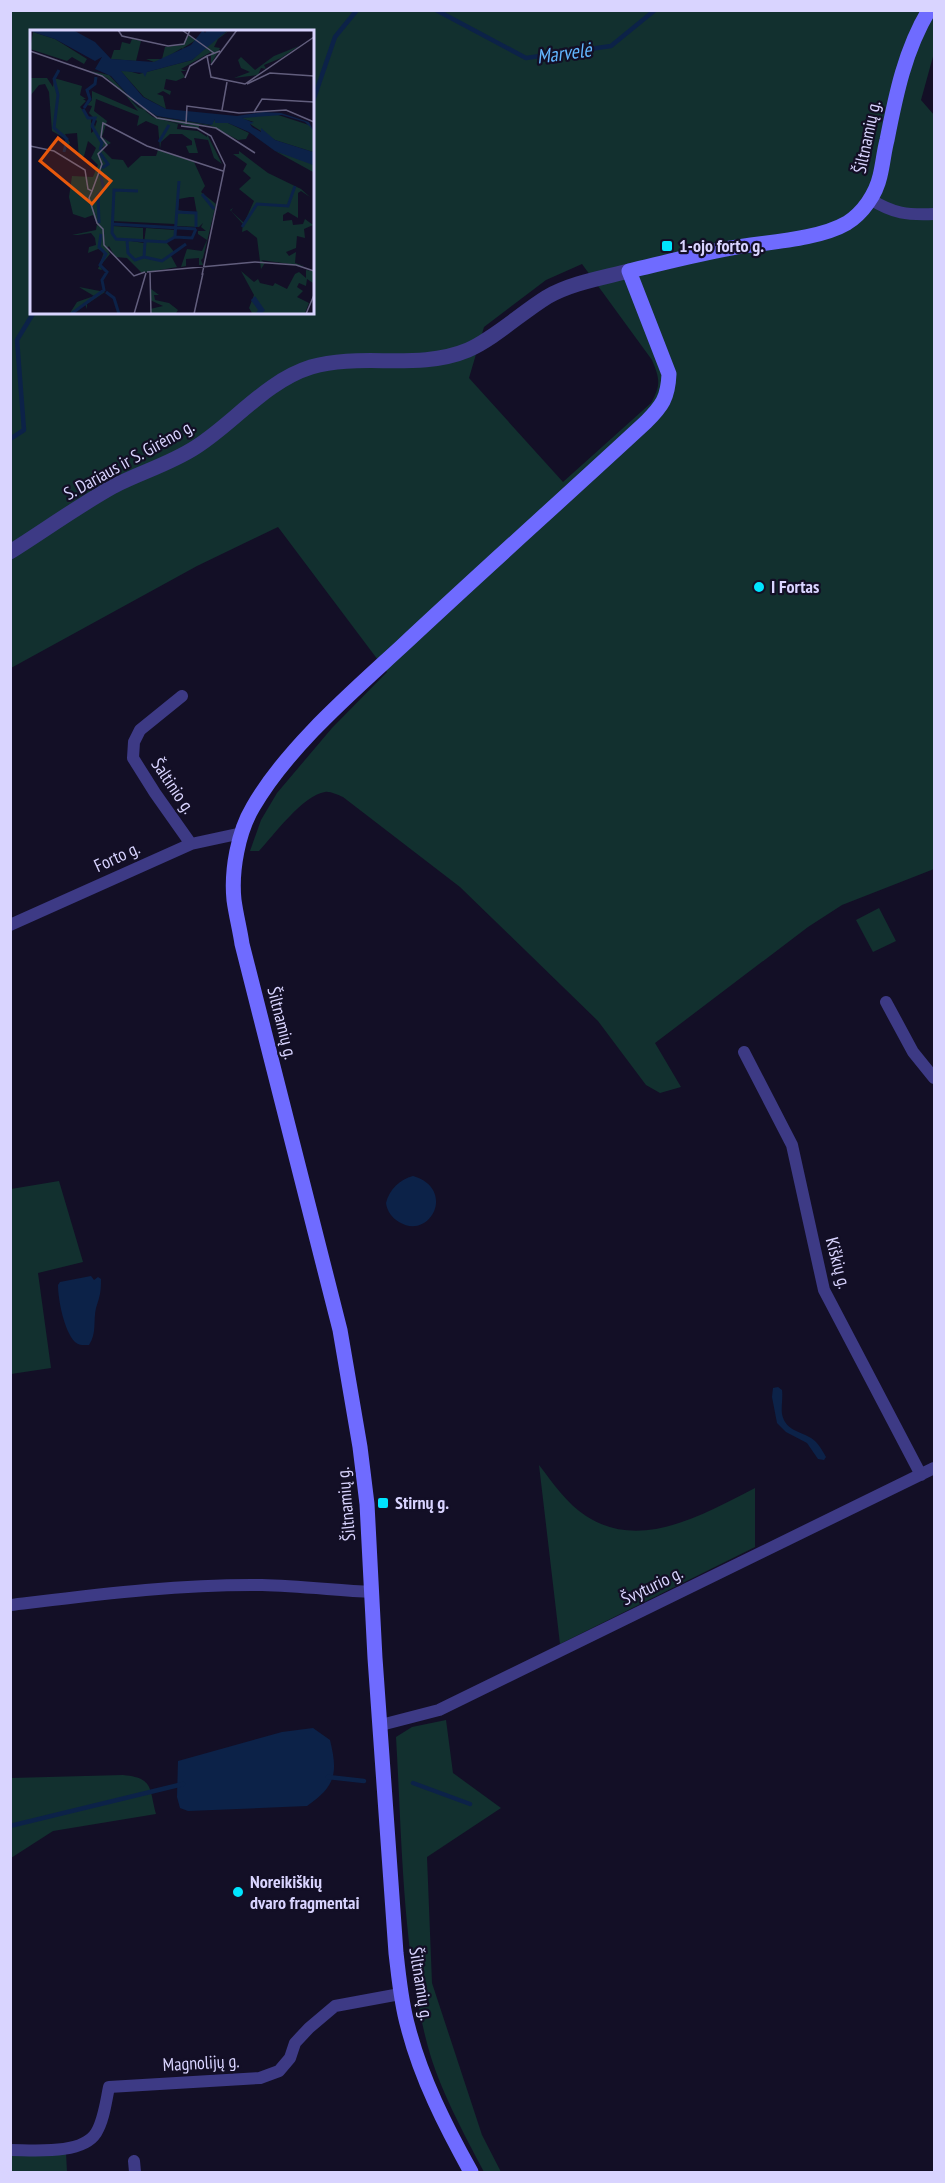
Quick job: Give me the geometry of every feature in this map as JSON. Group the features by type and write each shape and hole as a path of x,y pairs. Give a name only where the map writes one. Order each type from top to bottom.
{"main road":[{"name":"Šiltnamių g.","path":"471,2172 428,2086 408,2029 400,1994 393,1920 367,1504 360,1447 340,1330 242,944 234,898 236,862 242,833 252,808 284,764 321,722 454,597 646,423 665,401 669,374 629,271 730,248 835,229 849,222 860,212 870,199 880,176 901,72 929,10"}],"street":[{"path":"870,199 888,210 934,214"},
{"name":"S. Dariaus ir S. Girėno g.","path":"10,552 112,488 170,462 198,446 290,376 336,361 427,360 468,350 549,296 586,282 629,271"},
{"name":"Šaltinio g.","path":"182,696 140,730 134,742 133,758 191,844"},
{"name":"Forto g.","path":"10,925 191,844 242,833"},
{"path":"886,1002 913,1052 934,1078"},
{"name":"Kiškių g.","path":"744,1052 792,1145 824,1290 921,1475"},
{"name":"Švyturio g.","path":"381,1725 439,1710 934,1468"},
{"path":"10,1605 107,1594 195,1588 261,1586 372,1592"},
{"name":"Magnolijų g.","path":"10,2150 68,2149 91,2139 98,2131 110,2086 260,2078 279,2071 290,2058 295,2043 335,2006 400,1994"}],"green space":[{"path":"10,11 934,11 934,53 921,100 934,115 934,869 842,905 808,927 655,1043 681,1087 660,1093 646,1085 598,1021 460,887 343,797 327,792 316,795 298,808 259,851 250,851 261,820 277,793 332,728 387,672 278,527 197,566 11,668","holes":["582,264 652,360 658,382 651,403 563,482 469,378 484,327 546,280"]},
{"path":"879,908 896,941 873,952 856,920"},
{"path":"59,1181 83,1262 38,1273 51,1368 11,1374 11,1189"},
{"path":"539,1465 579,1511 607,1526 628,1530 650,1530 694,1518 755,1488 755,1547 560,1644"},
{"path":"446,1720 453,1773 501,1808 427,1857 432,1983 482,2135 501,2172 484,2172 453,2111 433,2063 419,2010 408,1933 396,1737 412,1727"},
{"path":"133,1776 145,1782 151,1791 156,1814 53,1831 11,1858 11,1778"},
{"path":"66,2153 67,2172 11,2172 10,2154"}],"water":[{"path":"413,1176 426,1182 434,1191 436,1201 429,1219 420,1225 410,1226 394,1218 386,1203 396,1186"},
{"path":"91,1276 94,1280 98,1277 101,1279 100,1291 93,1336 89,1345 82,1345 71,1337 65,1323 60,1306 58,1285 60,1282"},
{"path":"778,1387 782,1390 782,1414 786,1424 816,1442 826,1457 824,1460 818,1459 807,1443 786,1432 777,1423 772,1397 773,1388"},
{"path":"313,1728 330,1740 334,1770 324,1792 307,1806 188,1811 180,1808 177,1797 178,1761 282,1732"}],"waterway":[{"name":"Marvelė","path":"314,98 335,37 357,10"},
{"name":"Marvelė","path":"436,10 526,58 611,46 655,10"},
{"name":"Marvelė","path":"10,439 24,430 17,340 33,314"},
{"path":"328,1777 364,1781"},
{"path":"413,1783 470,1804"},
{"path":"10,1826 183,1784"}],"place":[{"name":"1-ojo forto g.","path":"667,246"},
{"name":"I Fortas","path":"759,587"},
{"name":"Stirnų g.","path":"383,1503"},
{"name":"Noreikiškių dvaro fragmentai","path":"238,1892"}]}
